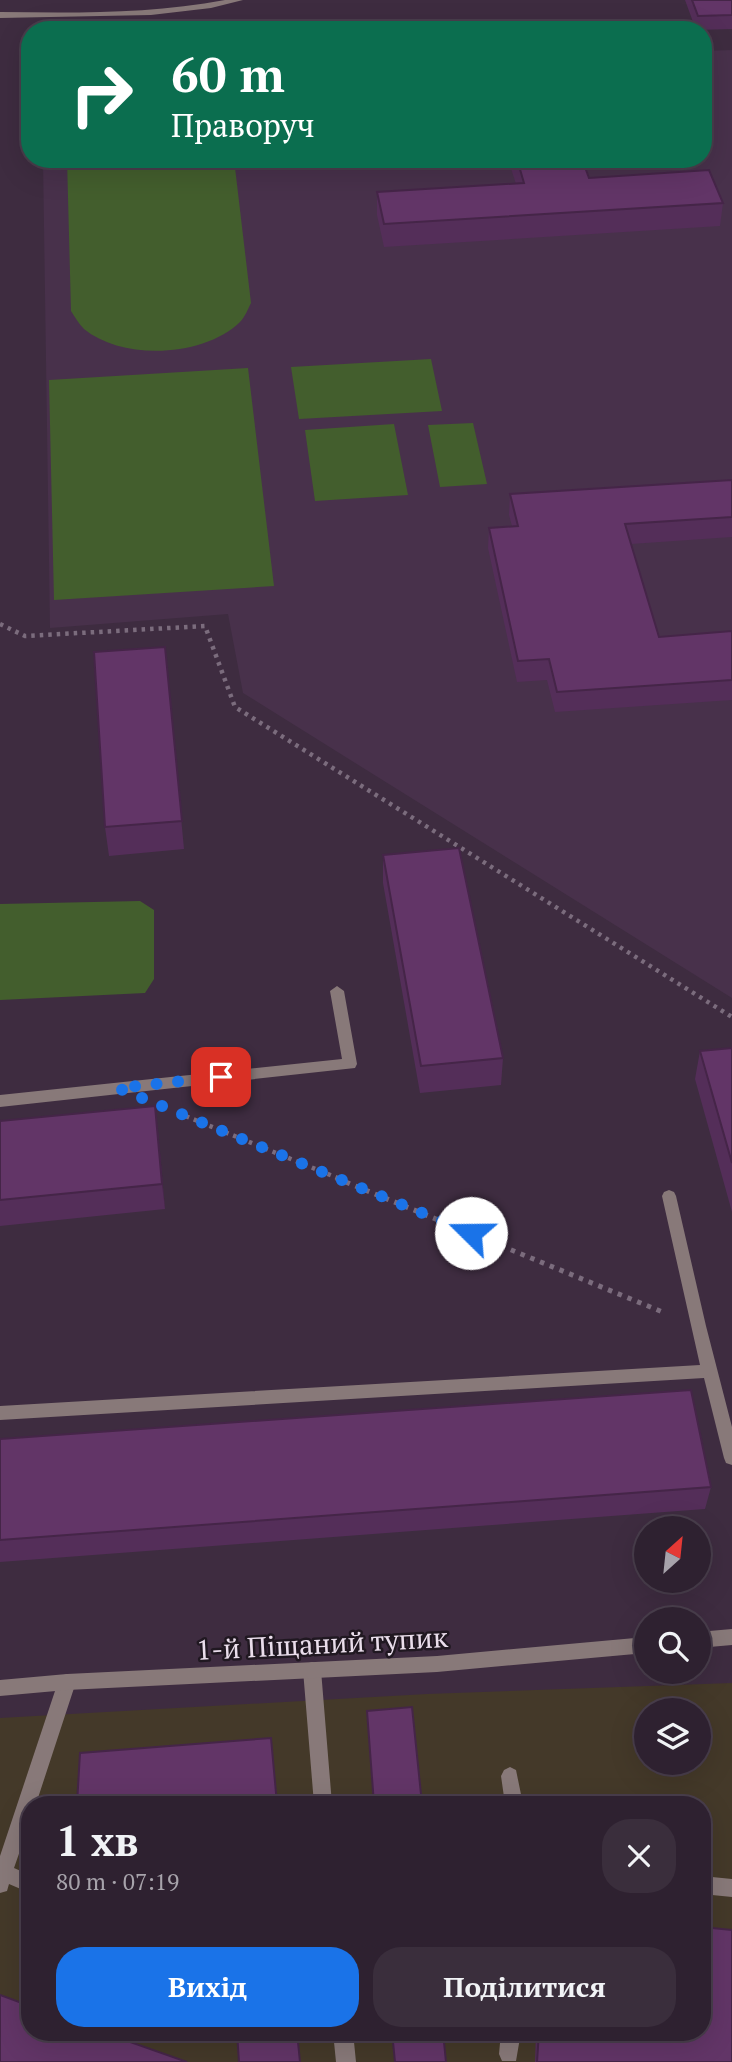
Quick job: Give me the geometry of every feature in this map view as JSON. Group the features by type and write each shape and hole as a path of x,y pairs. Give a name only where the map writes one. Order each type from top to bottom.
{"street":[{"path":"0,15 80,16 167,4 215,5 239,0"},
{"path":"0,1101 350,1064 337,991"},
{"path":"669,1196 698,1326 732,1458"},
{"path":"0,1413 710,1371"},
{"path":"711,1639 732,1637"},
{"name":"1-й Піщаний тупик","path":"0,1688 66,1682 437,1664 634,1646"},
{"path":"312,1670 323,1796"},
{"path":"29,1796 66,1682"},
{"path":"510,1776 513,1796"},
{"path":"21,1821 2,1879 21,1882"},
{"path":"711,1886 732,1888"},
{"path":"344,2041 346,2062"},
{"path":"509,2053 510,2041"}],"path":[{"path":"0,624 24,636 205,626 235,707 732,1017"},
{"path":"170,1110 698,1326"}],"shaded area":[{"path":"732,50 732,998 243,693 228,614 50,628 43,168 712,168 712,51"},
{"path":"732,1683 732,2062 0,2062 0,1718 427,1694"}],"green space":[{"path":"67,168 235,168 251,303 240,322 225,334 185,348 141,350 100,339 84,329 71,311"},
{"path":"431,359 442,411 299,419 291,367"},
{"path":"248,368 274,586 54,600 49,380"},
{"path":"473,423 487,484 440,487 428,425"},
{"path":"394,424 408,495 315,501 305,430"},
{"path":"140,901 154,910 154,979 145,993 0,1000 0,904"}],"building":[{"path":"692,0 732,0 732,15 698,16"},
{"path":"520,168 585,168 589,178 709,170 723,203 384,224 377,192 524,183"},
{"path":"732,480 732,517 625,524 659,637 732,631 732,680 557,692 549,659 518,661 489,528 518,526 510,494"},
{"path":"165,647 182,821 105,827 94,652"},
{"path":"459,848 503,1058 421,1066 383,855"},
{"path":"732,1048 732,1163 700,1051"},
{"path":"155,1106 162,1184 0,1200 0,1121"},
{"path":"691,1390 711,1487 0,1540 0,1439"},
{"path":"412,1707 421,1796 373,1796 367,1711"},
{"path":"271,1738 276,1796 77,1796 80,1753"},
{"path":"711,1928 732,1930 732,2062 537,2062 538,2041 711,2041"},
{"path":"0,1995 21,2003 21,2041 128,2041 187,2062 0,2062"},
{"path":"238,2041 298,2041 300,2062 239,2062"},
{"path":"393,2041 444,2041 446,2062 395,2062"}],"route":[{"path":"221,1077 118,1088 471,1233"}]}
